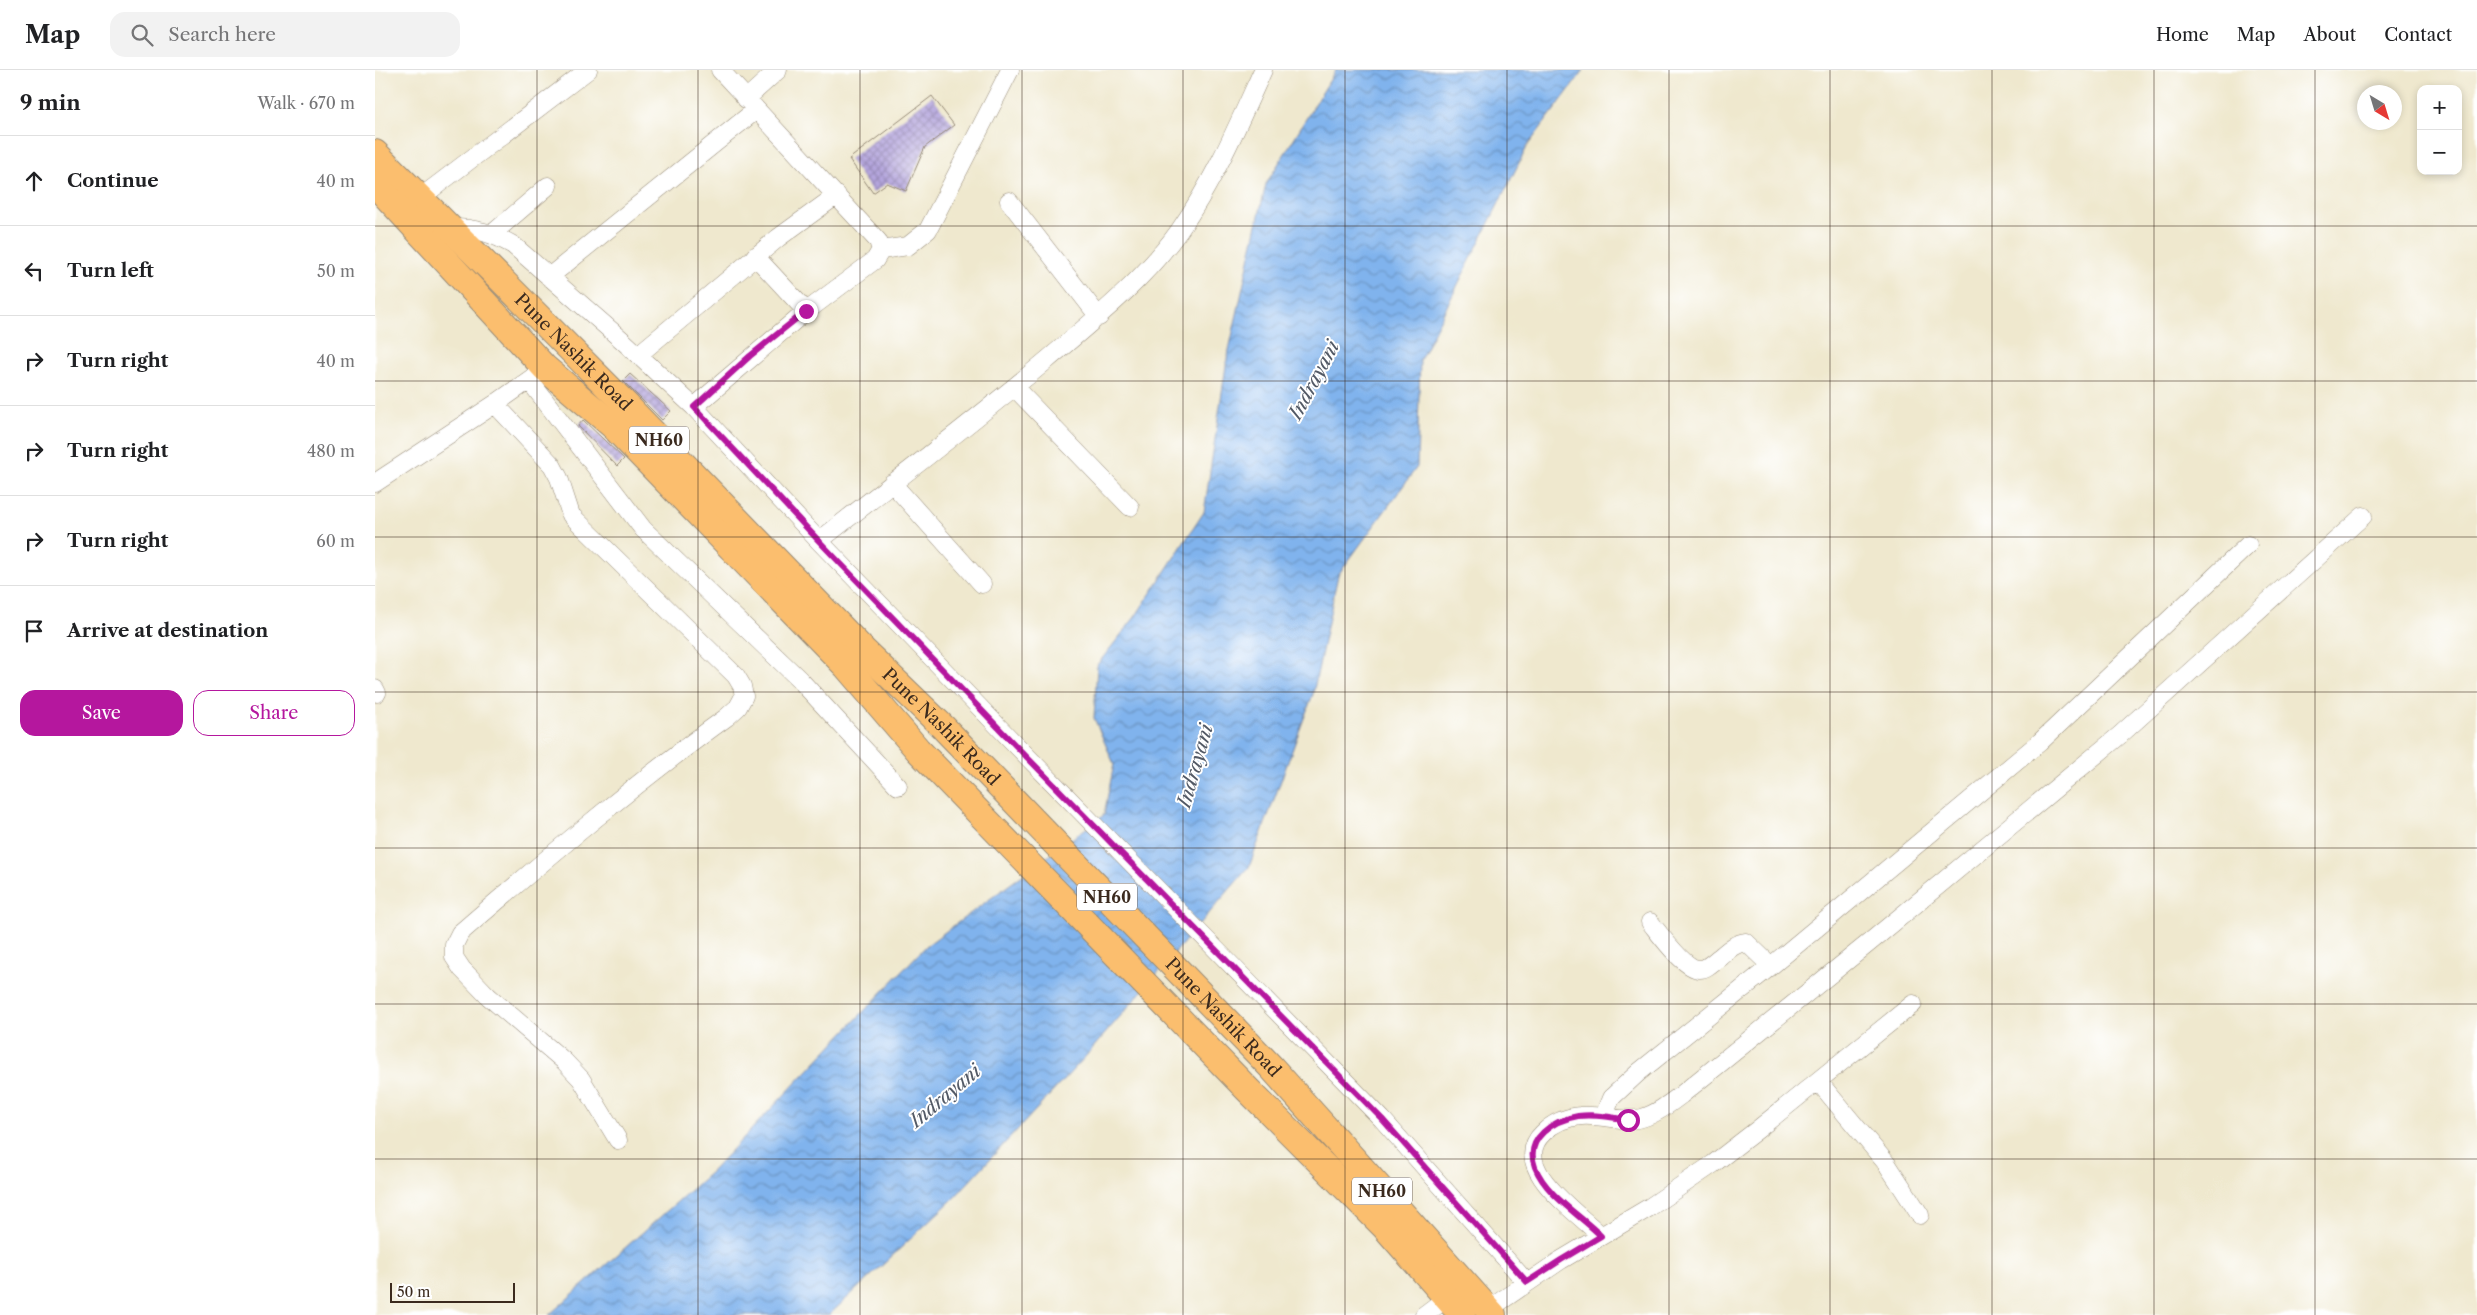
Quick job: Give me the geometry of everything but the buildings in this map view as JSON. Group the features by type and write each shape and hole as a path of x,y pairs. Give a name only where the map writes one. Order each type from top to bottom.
{"highway":[{"name":"Pune Nashik Road","path":"375,153 569,347 863,650 943,727 1271,1067 1491,1312"},
{"name":"Pune Nashik Road","path":"375,184 537,374 611,425 846,666 918,750 1248,1090 1378,1219 1455,1306"},
{"path":"537,374 569,347"}],"street":[{"path":"420,198 589,70"},
{"path":"694,407 750,356 806,311 875,260 881,250 878,241 837,195 720,70"},
{"path":"549,277 751,104 778,70"},
{"path":"881,250 908,246 928,230 1010,70"},
{"path":"819,541 1014,388 1099,317 1141,277 1179,231 1203,193 1263,70"},
{"path":"492,234 548,186"},
{"path":"638,355 755,256 837,195"},
{"path":"1009,201 1099,317"},
{"path":"452,228 474,228 492,234 513,245 694,407 819,541 1016,746 1382,1119 1527,1282"},
{"path":"755,256 806,311"},
{"path":"375,483 537,374 643,529 800,680 899,786"},
{"path":"1014,388 1130,507"},
{"path":"495,404 551,465 559,478 571,515 736,676 742,686 744,696 737,707 727,716 603,811 544,861 460,933 453,945 454,957 462,969 488,996 564,1060 581,1079 618,1140"},
{"path":"892,483 982,584"},
{"path":"1601,1236 1548,1186 1535,1168 1532,1154 1536,1139 1549,1127 1579,1116 1609,1116 1628,1120 1641,1118 1659,1110 1681,1095 1900,918 2113,741 2363,516"},
{"path":"1609,1116 1607,1108 1611,1098 1639,1072 1771,966 2040,742 2248,545"},
{"path":"1650,922 1682,959 1692,967 1701,969 1708,966 1737,943 1746,942 1771,966"},
{"path":"1491,1312 1527,1282 1650,1207 1713,1164 1913,1004"},
{"path":"1818,1081 1887,1164 1920,1215"},
{"path":"1424,1315 1455,1306"}],"water":[{"name":"Indrayani","path":"1336,70 1584,70 1528,145 1420,360 1417,467 1338,575 1313,694 1249,867 1085,1057 952,1200 829,1315 549,1315 711,1172 926,946 1104,815 1114,764 1094,718 1097,665 1135,617 1204,512 1227,359 1266,184"}],"route":[{"path":"806,311 750,356 694,407 819,541 1016,746 1382,1119 1527,1282 1601,1236 1562,1201 1535,1168 1532,1154 1536,1139 1549,1127 1579,1116 1609,1116 1628,1120"}]}
